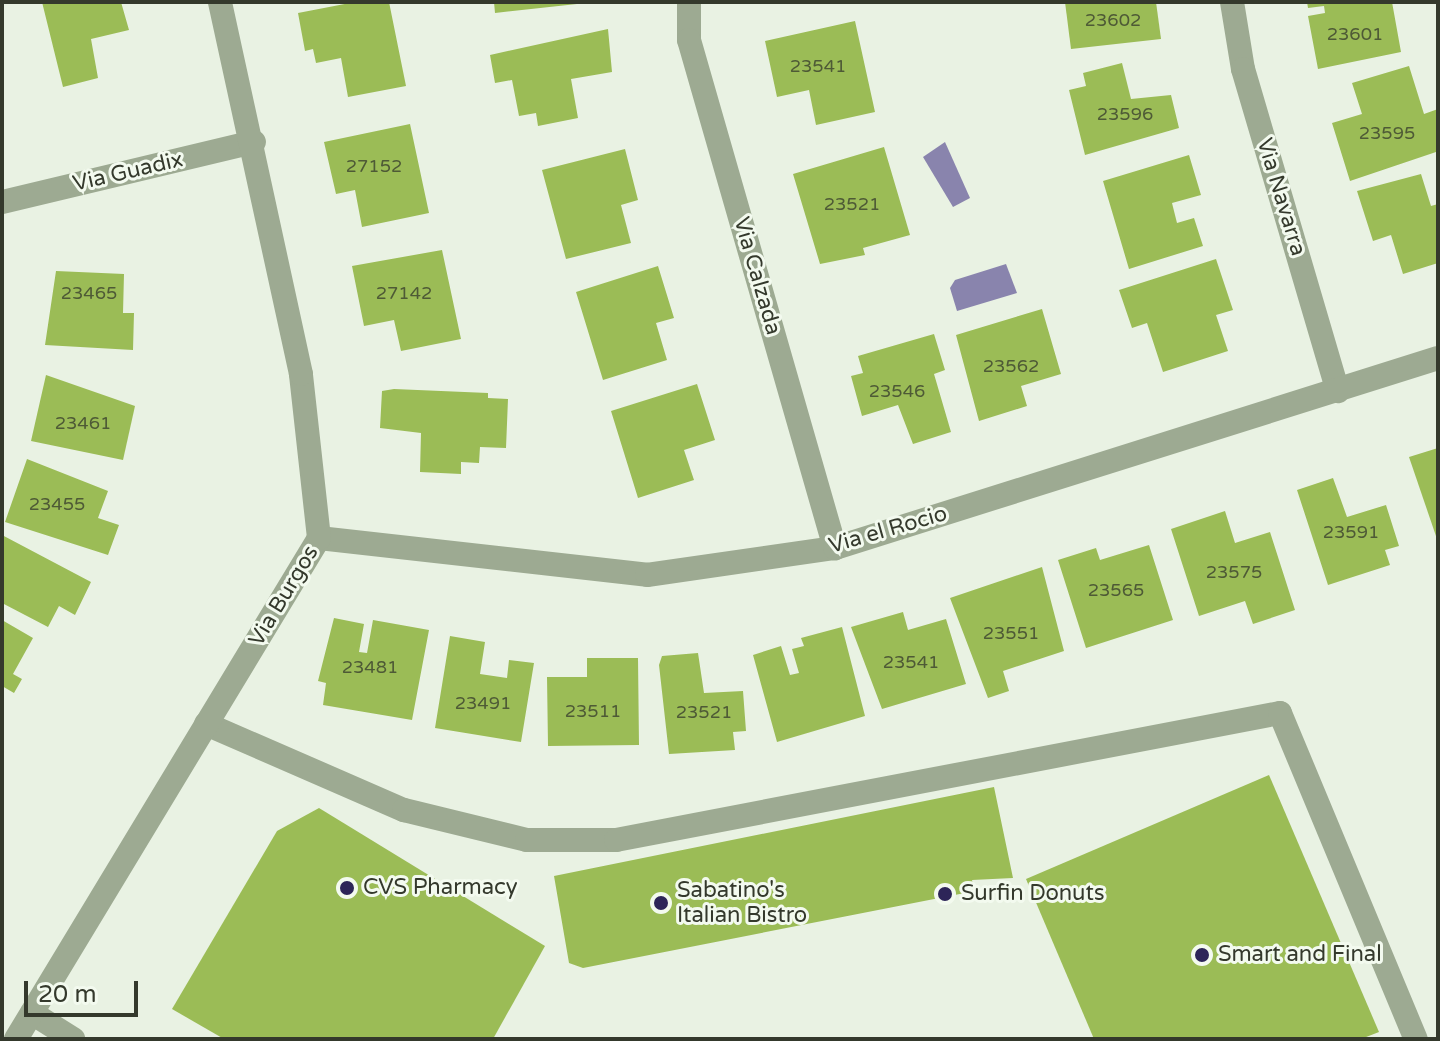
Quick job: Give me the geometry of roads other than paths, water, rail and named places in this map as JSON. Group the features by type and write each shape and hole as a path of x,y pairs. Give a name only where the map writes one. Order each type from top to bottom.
{"street":[{"name":"Via Burgos","path":"16,1039 319,538 301,374 254,142 220,2"},
{"name":"Via Calzada","path":"689,2 689,40 835,548"},
{"name":"Via Navarra","path":"1232,2 1243,69 1338,391"},
{"name":"Via Guadix","path":"2,202 254,142"},
{"name":"Via el Rocio","path":"319,538 647,575 835,548 1438,358"},
{"path":"206,724 404,810 527,840 616,840 1280,713 1416,1039"},
{"path":"32,1013 73,1039"}],"place":[{"name":"CVS Pharmacy","path":"347,888"},
{"name":"Surfin Donuts","path":"945,894"},
{"name":"Sabatino's Italian Bistro","path":"661,903"},
{"name":"Smart and Final","path":"1202,955"}]}
